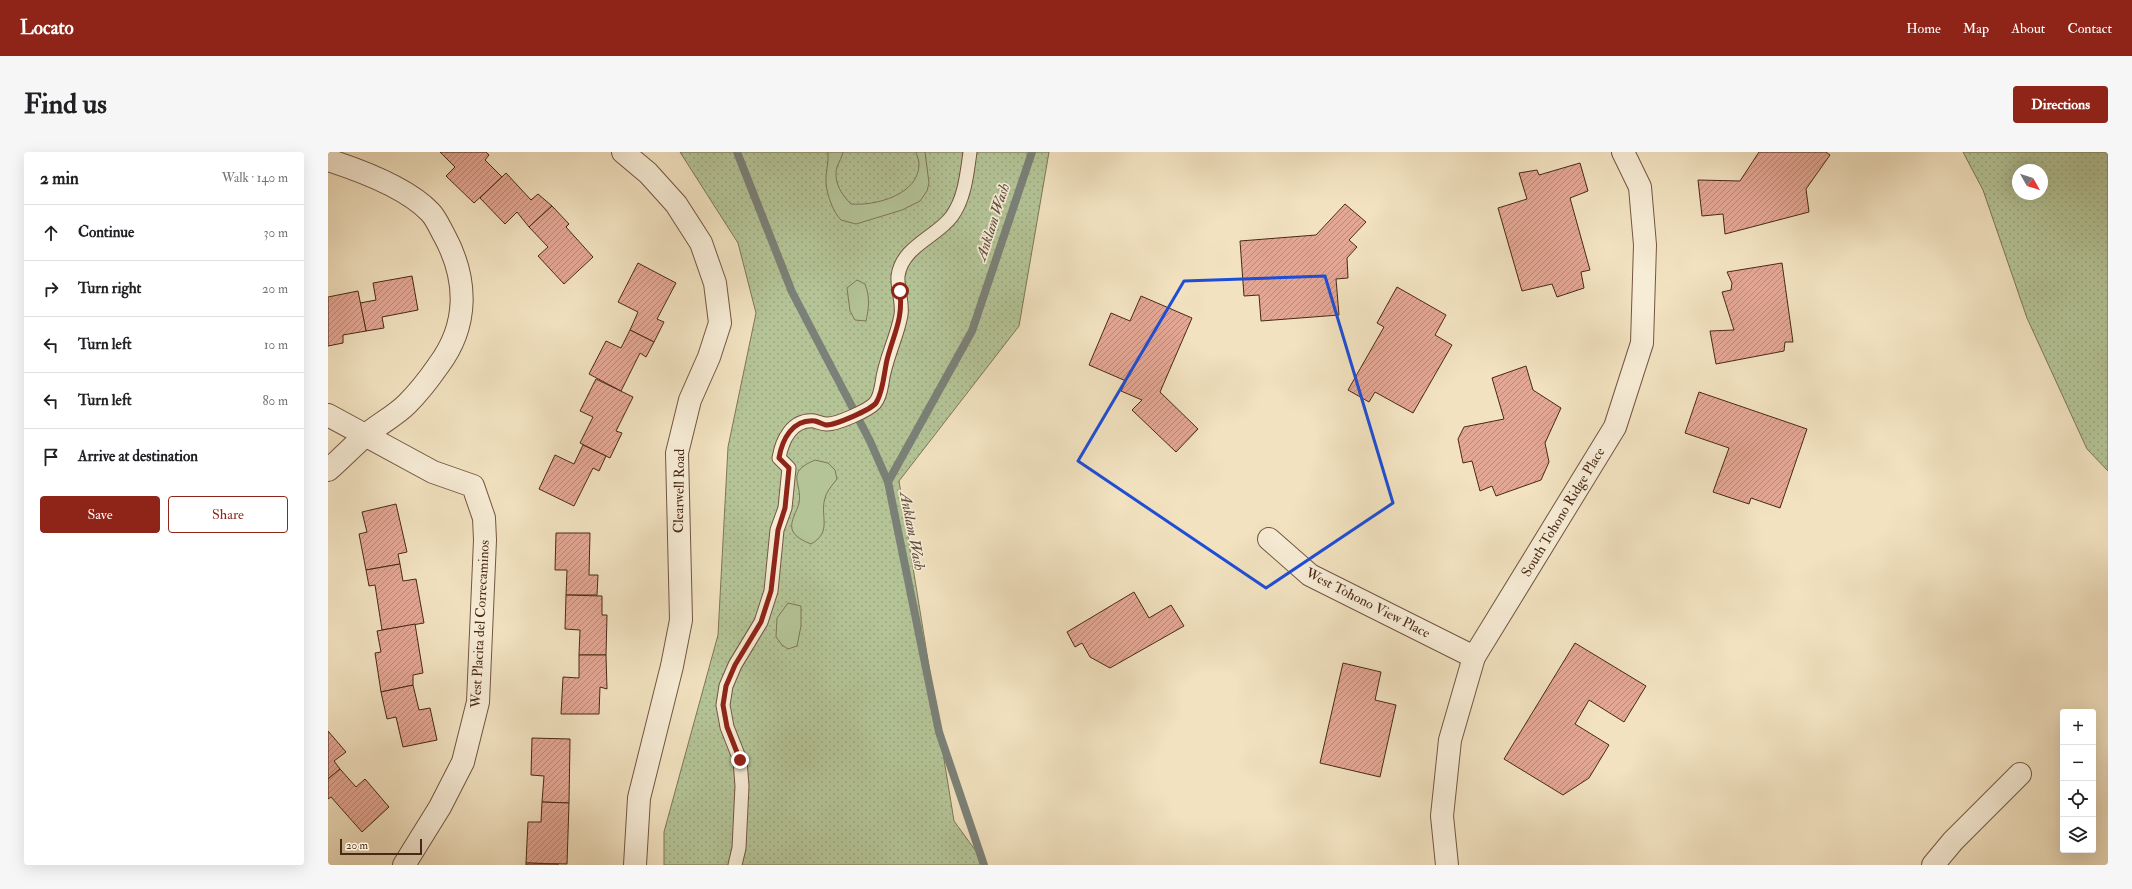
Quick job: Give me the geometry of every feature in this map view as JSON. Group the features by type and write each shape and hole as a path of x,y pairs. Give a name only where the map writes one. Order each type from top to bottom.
{"street":[{"name":"Clearwell Road","path":"623,152 648,173 676,204 701,243 715,283 720,323 709,357 690,400 677,453 681,620 672,666 639,798 635,865"},
{"name":"South Tohono Ridge Place","path":"1447,865 1442,816 1450,740 1474,657 1615,427 1642,342 1645,245 1640,187 1623,152"},
{"path":"328,160 368,173 412,199 430,212 453,251 460,274 463,298 461,318 452,343 439,365 407,404 366,435 328,470"},
{"path":"328,415 366,435"},
{"name":"West Placita del Correcaminos","path":"366,435 433,472 473,486 484,518 486,540 478,702 463,762 440,807 404,865"},
{"name":"West Tohono View Place","path":"1269,539 1310,576 1474,657"},
{"path":"1933,865 1952,841 2020,774"}],"lane":[{"path":"735,865 739,848 742,786 740,760 727,727 723,705 726,686 735,665 761,622 771,591 778,530 785,508 789,468 779,458 781,444 788,433 800,422 814,421 827,425 870,408 876,402 888,355 901,316 898,276 904,261 919,244 952,216 963,192 970,152"}],"highlighted area":[{"path":"1325,276 1393,503 1266,588 1078,461 1184,281"}],"green space":[{"path":"680,152 1049,152 1019,326 899,481 954,821 986,865 664,865 664,832 718,635 728,447 756,313 738,243"},
{"path":"828,152 843,152 837,167 836,177 841,192 851,204 872,203 904,191 912,184 917,175 919,164 916,152 925,152 929,183 927,191 920,201 902,210 856,224 841,220 833,208 827,188 826,180"},
{"path":"1963,152 2108,152 2108,471 2087,449 2027,318 1983,190"},
{"path":"857,280 865,284 868,293 866,321 855,320 850,311 847,288"},
{"path":"815,460 828,463 835,470 837,479 829,489 824,502 824,528 822,534 811,544 797,536 793,532 792,526 800,496 797,474 800,469"},
{"path":"788,603 801,606 801,626 797,646 788,649 782,645 776,637 777,618"}],"building":[{"path":"440,152 486,152 489,155 485,160 502,177 474,203 446,176 455,167"},
{"path":"1759,152 1826,152 1830,155 1806,189 1809,212 1725,234 1723,214 1702,216 1698,180 1740,181"},
{"path":"1580,163 1588,191 1570,198 1590,270 1581,272 1584,288 1557,297 1552,284 1522,291 1498,208 1527,199 1519,173 1537,170 1539,175"},
{"path":"506,173 531,200 538,194 552,206 529,227 517,212 505,224 480,198"},
{"path":"1345,204 1366,222 1349,240 1357,247 1347,258 1348,278 1336,279 1339,315 1261,321 1259,295 1244,296 1240,241 1316,235"},
{"path":"552,206 569,224 566,227 593,257 564,284 538,256 548,247 529,227"},
{"path":"638,263 676,283 657,319 664,322 654,342 630,330 638,312 618,302"},
{"path":"1782,263 1793,342 1785,342 1784,351 1716,364 1710,331 1734,330 1722,292 1731,290 1732,283 1727,272"},
{"path":"412,276 418,310 382,317 384,328 366,331 360,303 376,300 373,283"},
{"path":"1397,287 1446,315 1435,335 1452,345 1413,413 1375,392 1369,402 1348,390 1384,327 1377,323"},
{"path":"358,291 366,331 343,335 343,343 328,346 328,297"},
{"path":"1141,296 1192,318 1160,392 1198,429 1176,452 1132,410 1142,400 1121,391 1126,381 1089,365 1111,313 1130,321"},
{"path":"630,330 654,342 646,357 640,353 621,391 589,374 606,341 621,348"},
{"path":"1526,366 1533,390 1561,408 1545,443 1549,462 1541,480 1496,496 1492,486 1480,491 1472,461 1463,463 1458,439 1464,427 1504,419 1492,378"},
{"path":"596,379 633,397 616,431 622,433 610,458 580,443 593,417 580,411"},
{"path":"1699,392 1807,429 1780,508 1751,498 1749,504 1713,492 1729,448 1685,433"},
{"path":"583,445 606,456 599,471 593,468 574,506 539,489 555,455 574,464"},
{"path":"396,504 407,552 398,554 400,564 366,570 359,534 367,532 362,512"},
{"path":"556,533 590,533 589,575 598,575 597,595 566,595 567,570 555,570"},
{"path":"400,564 403,581 416,579 424,623 382,630 375,585 369,586 366,570"},
{"path":"1134,592 1149,618 1171,605 1184,626 1110,668 1090,657 1082,643 1075,647 1067,632"},
{"path":"566,595 602,596 602,615 607,615 606,655 579,655 580,630 565,629"},
{"path":"415,624 423,673 413,675 413,685 381,692 375,653 381,652 377,631"},
{"path":"1575,643 1646,686 1624,722 1589,700 1575,724 1609,745 1589,778 1563,795 1504,759"},
{"path":"579,655 606,655 607,689 600,687 599,714 561,714 563,677 579,678"},
{"path":"1343,663 1381,672 1375,700 1396,705 1380,777 1320,763"},
{"path":"413,685 419,710 430,708 437,740 403,747 396,717 387,719 381,692"},
{"path":"328,731 346,752 334,761 340,769 328,779"},
{"path":"532,738 570,739 569,803 542,802 544,776 531,775"},
{"path":"340,769 356,787 365,779 389,807 362,832 331,797 328,799 328,779"},
{"path":"542,802 569,803 567,864 526,863 528,822 541,822"},
{"path":"526,863 558,864 558,865 526,865"}],"waterway":[{"path":"737,152 792,292 870,441 888,482"},
{"name":"Anklam Wash","path":"984,865 939,732 888,482 972,331 1032,152"}],"route":[{"path":"740,760 727,727 723,705 726,686 735,665 761,622 771,591 778,530 785,508 789,468 779,458 781,444 788,433 800,422 814,421 827,425 857,415 870,408 876,402 883,372 901,316 900,291"}]}
